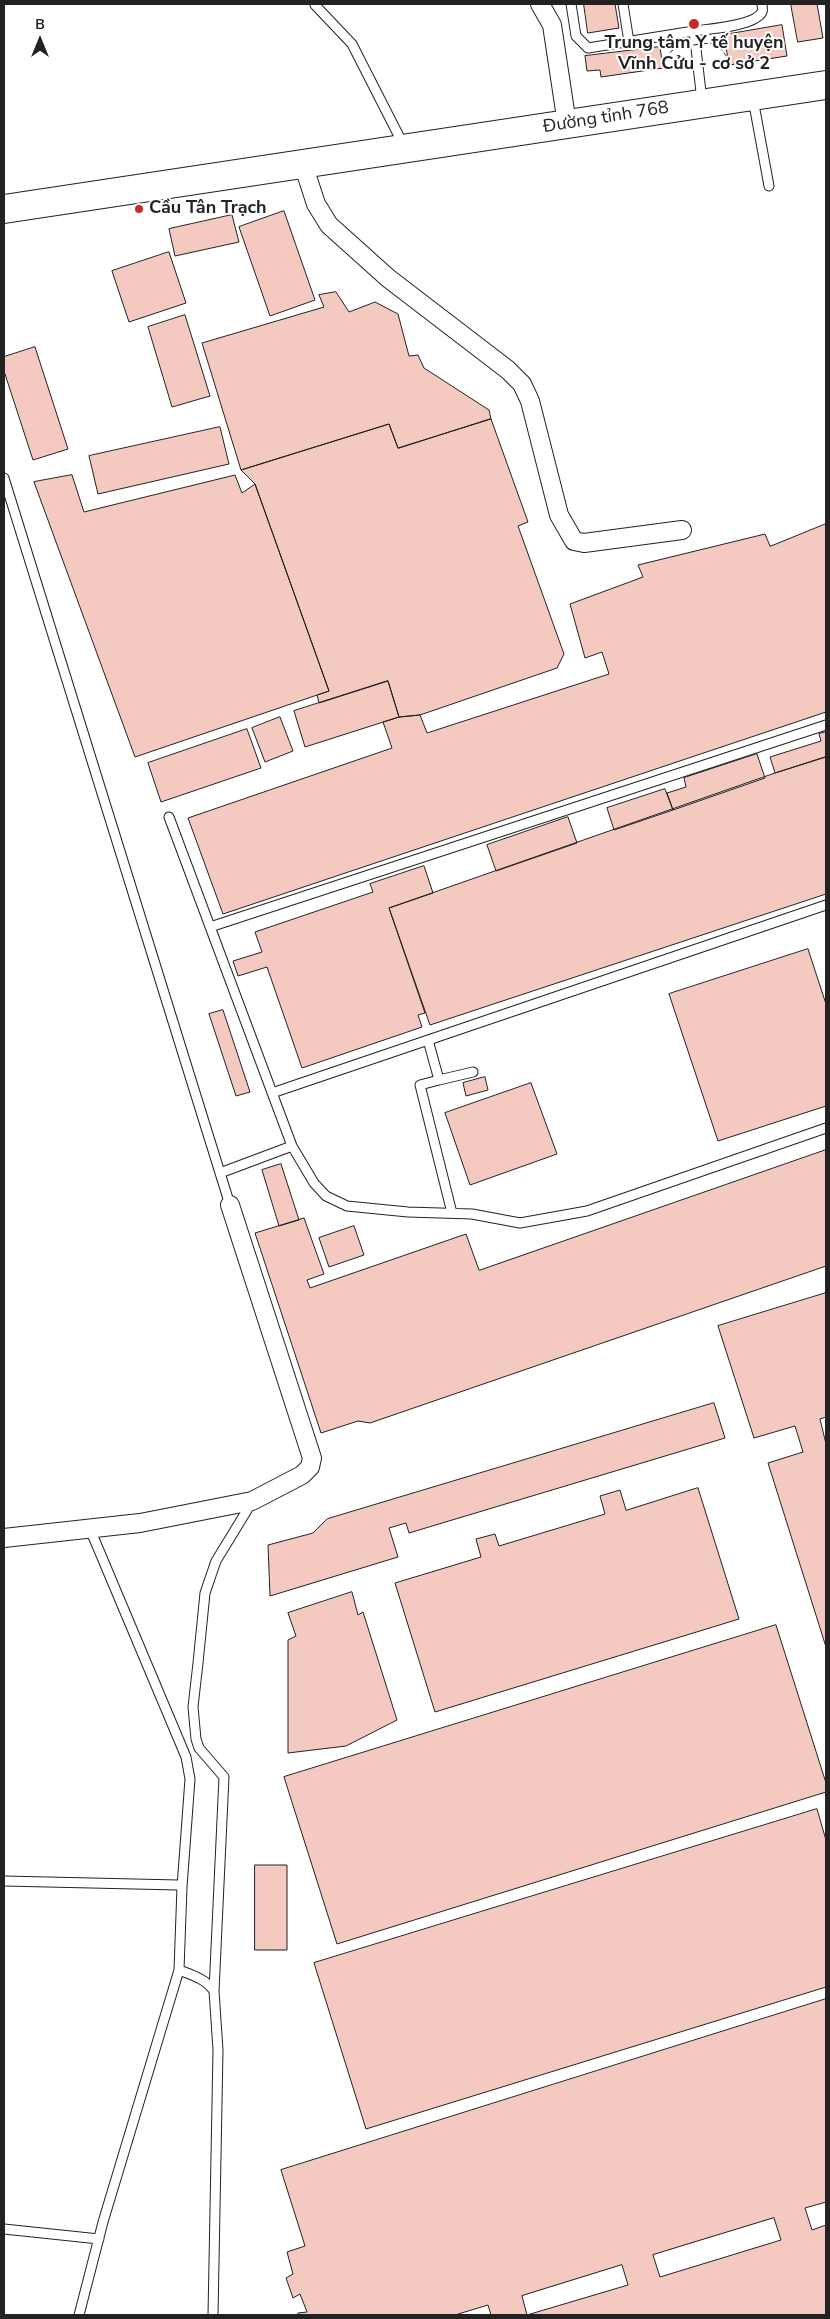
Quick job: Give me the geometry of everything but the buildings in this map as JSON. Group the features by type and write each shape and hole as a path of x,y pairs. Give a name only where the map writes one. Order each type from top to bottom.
{"main road":[{"name":"Đường tỉnh 768","path":"396,150 826,85"},
{"path":"4,209 396,150"}],"street":[{"path":"540,4 552,25 567,124"},
{"path":"315,162 316,204 329,225 388,278 508,370 522,384 530,400 560,515 574,540 584,543 682,530"},
{"path":"4,1538 140,1523 252,1501 302,1475 310,1467 312,1458 230,1205"}],"lane":[{"path":"571,4 576,36 588,48 746,23 755,19 762,12 762,4"},
{"path":"623,4 629,42"},
{"path":"314,5 352,44 396,150"},
{"path":"694,31 702,104"},
{"path":"753,96 769,186"},
{"path":"4,478 230,1205"},
{"path":"210,927 826,725"},
{"path":"169,817 292,1146 314,1183 326,1196 347,1206 472,1214 520,1223 587,1211 826,1128"},
{"path":"272,1093 826,905"},
{"path":"428,1040 439,1080"},
{"path":"452,1214 420,1085 473,1072"},
{"path":"220,1173 292,1146"},
{"path":"213,2315 218,2050 214,1991 224,1777 199,1748 196,1739 194,1707 205,1593 216,1561 252,1501"},
{"path":"79,2315 99,2239 179,1970 189,1768 90,1529"},
{"path":"4,1881 178,1885 182,1887"},
{"path":"179,1970 210,1984 214,1991"},
{"path":"4,2229 99,2239"}],"fence":[{"path":"663,68 669,53 677,47 710,43 720,48 728,58"}],"place":[{"name":"Trung tâm Y tế huyện Vĩnh Cửu - cơ sở 2","path":"694,24"},
{"name":"Cầu Tân Trạch","path":"139,209"}]}
